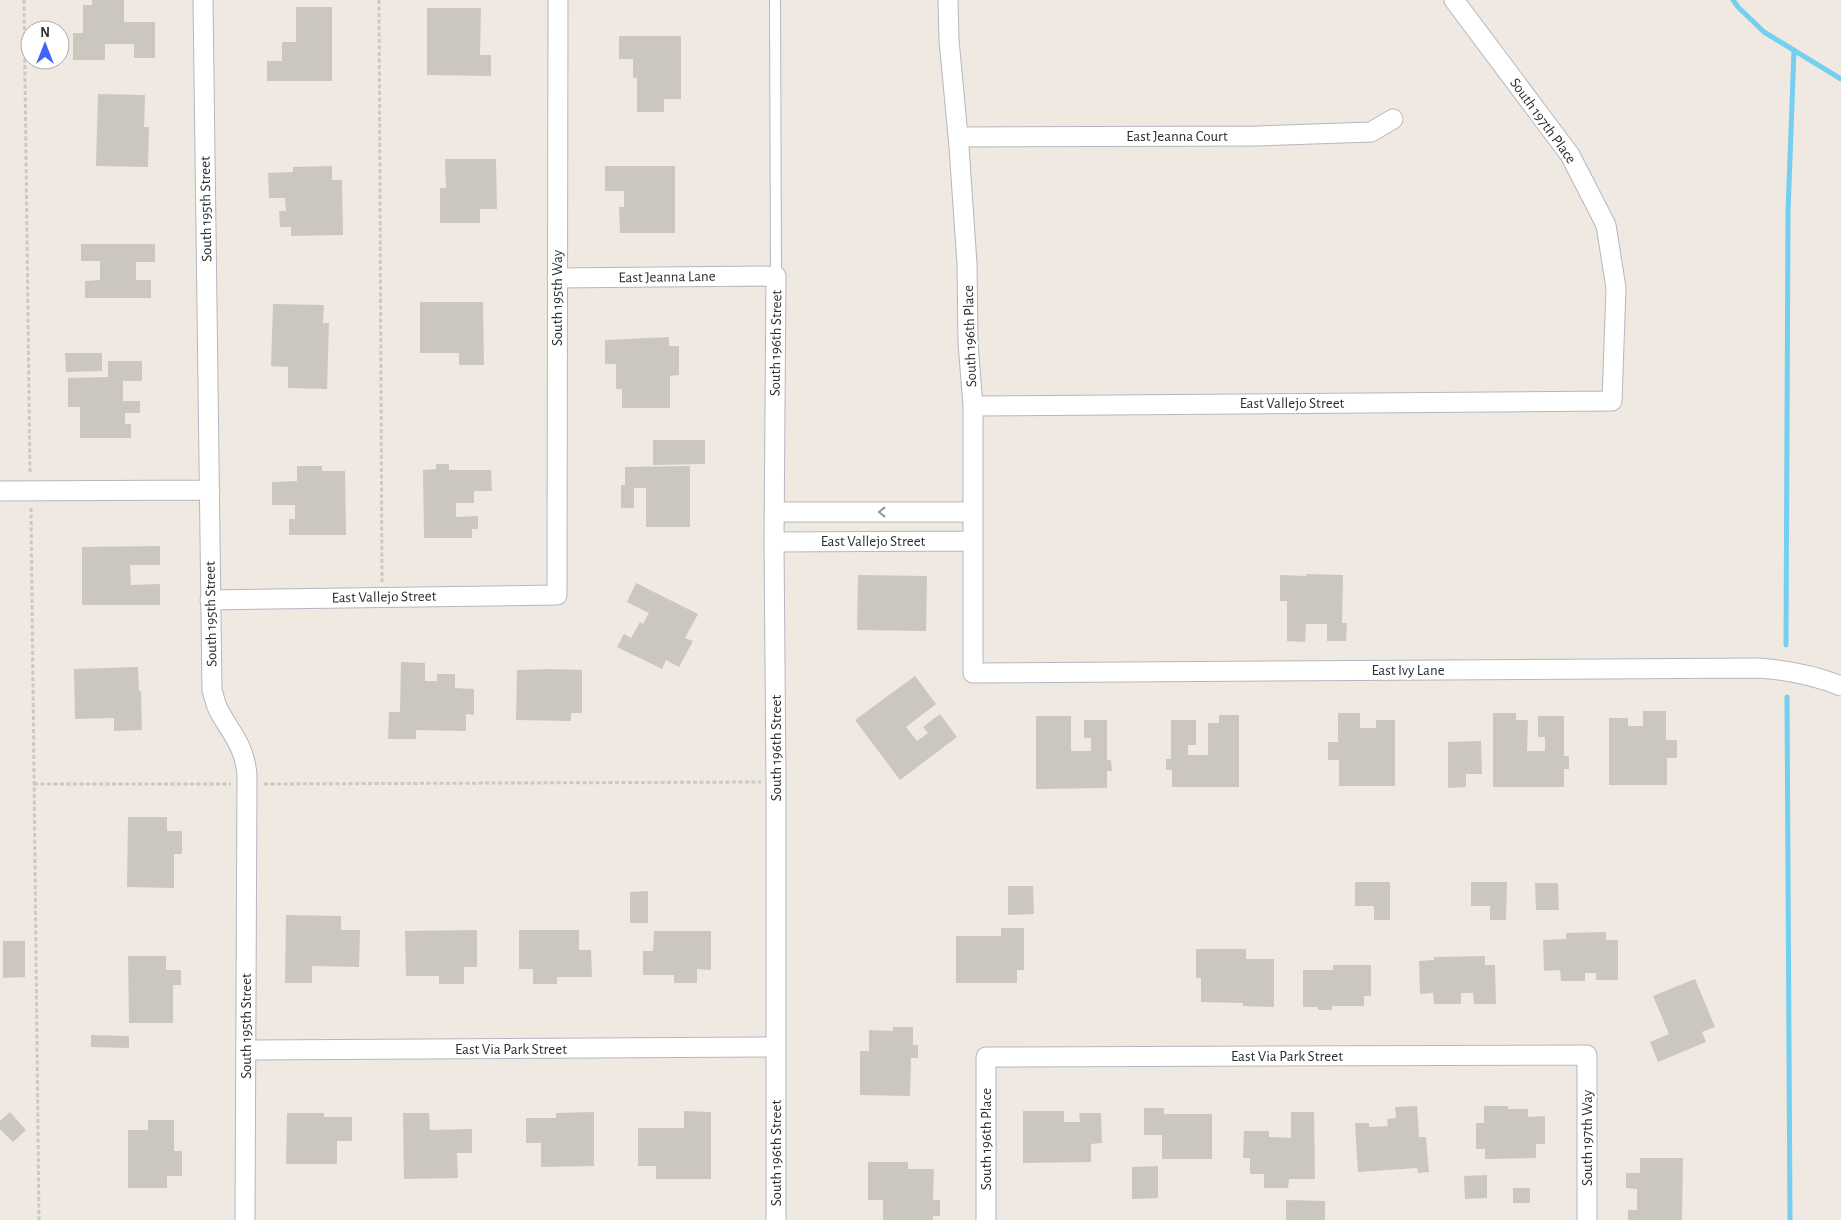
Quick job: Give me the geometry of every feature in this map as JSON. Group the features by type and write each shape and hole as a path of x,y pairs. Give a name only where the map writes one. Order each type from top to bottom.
{"street":[{"name":"South 195th Street","path":"203,0 212,690 217,707 239,744 246,761 245,1220"},
{"name":"South 195th Way","path":"557,595 558,0"},
{"name":"South 196th Place","path":"948,0 948,40 958,137 967,264 968,343 973,406 973,673"},
{"name":"South 197th Place","path":"1454,0 1570,155 1606,225 1616,288 1612,401"},
{"name":"East Jeanna Court","path":"958,137 1258,136 1371,132 1393,119"},
{"name":"East Jeanna Lane","path":"557,278 776,276"},
{"name":"South 196th Street","path":"776,276 774,512 776,1220"},
{"name":"East Vallejo Street","path":"973,406 1612,401"},
{"path":"0,491 210,490"},
{"name":"East Vallejo Street","path":"774,512 973,512"},
{"path":"914,512 914,541"},
{"name":"East Vallejo Street","path":"774,542 973,541"},
{"name":"East Vallejo Street","path":"210,600 557,595"},
{"name":"East Ivy Lane","path":"973,673 1758,668 1782,669 1808,674 1841,686"},
{"name":"East Via Park Street","path":"246,1050 776,1047"},
{"name":"East Via Park Street","path":"986,1057 1587,1055"},
{"name":"South 197th Way","path":"1586,1220 1587,1055"},
{"name":"South 196th Place","path":"986,1057 986,1220"}],"lane":[{"path":"775,0 776,276"}],"path":[{"path":"24,0 39,1220"},
{"path":"379,0 382,598"},
{"path":"34,784 776,782"}],"building":[{"path":"92,0 124,0 124,22 155,22 155,58 134,58 134,44 105,44 105,60 73,60 73,33 83,33 83,5 92,5"},
{"path":"296,7 332,7 332,81 267,81 267,61 282,61 282,42 296,42"},
{"path":"427,8 481,8 480,55 491,55 491,76 427,75"},
{"path":"619,36 681,36 681,99 664,99 664,112 637,112 637,78 633,78 633,59 619,59"},
{"path":"98,94 145,95 144,127 149,127 148,167 96,166"},
{"path":"445,159 496,159 497,209 480,209 480,223 440,223 440,188 446,188"},
{"path":"332,166 332,180 342,180 343,235 291,236 291,227 280,227 279,211 286,211 285,198 269,198 268,173 293,172 293,167"},
{"path":"605,166 675,166 675,233 620,233 619,207 624,207 624,191 605,191"},
{"path":"81,244 155,244 155,262 136,262 136,280 151,280 151,298 85,298 85,281 100,280 100,261 81,261"},
{"path":"420,302 483,302 484,365 459,365 459,353 420,353"},
{"path":"273,304 324,305 323,323 329,323 327,389 288,388 288,367 271,366"},
{"path":"669,337 669,346 679,346 679,375 670,376 670,408 622,408 622,389 616,389 616,364 605,364 605,340"},
{"path":"65,353 102,353 102,371 66,372"},
{"path":"108,361 142,361 142,381 123,381 123,401 140,401 140,413 125,413 125,424 131,424 131,438 80,438 80,407 68,407 68,378 108,377"},
{"path":"653,440 705,440 705,464 653,465"},
{"path":"436,464 449,464 449,470 491,470 492,491 474,491 474,503 456,503 456,517 478,516 478,529 472,529 472,538 424,538 423,470 436,469"},
{"path":"297,466 322,466 322,471 345,471 346,535 289,535 289,519 295,519 295,505 272,505 272,482 297,481"},
{"path":"690,466 690,527 646,527 646,488 634,488 634,508 621,508 621,485 625,485 625,467"},
{"path":"160,546 160,565 130,565 131,585 160,584 160,605 82,605 82,547"},
{"path":"1306,574 1343,575 1342,623 1347,623 1346,641 1327,641 1327,624 1306,624 1305,642 1287,641 1287,601 1280,601 1280,575 1306,576"},
{"path":"858,575 927,576 926,631 857,630"},
{"path":"636,583 698,614 685,638 693,641 679,667 666,660 662,669 617,647 624,634 631,638 640,622 643,624 649,613 627,602"},
{"path":"401,662 425,663 425,681 437,681 437,674 455,674 455,688 474,689 474,715 466,714 466,731 416,730 416,739 388,739 389,712 400,712"},
{"path":"138,667 142,730 114,731 114,718 75,719 74,669"},
{"path":"517,670 582,670 582,713 571,713 571,721 516,720"},
{"path":"915,676 936,704 906,727 917,741 928,733 923,727 940,714 957,737 900,780 855,720"},
{"path":"1643,711 1666,711 1666,740 1677,740 1677,758 1667,758 1667,785 1609,785 1609,718 1628,718 1628,726 1643,726"},
{"path":"1338,713 1360,713 1360,728 1376,728 1376,720 1395,720 1395,786 1339,786 1339,760 1328,760 1328,742 1338,742"},
{"path":"1493,713 1516,713 1516,720 1528,720 1527,751 1545,751 1545,737 1538,737 1538,716 1564,716 1564,756 1569,756 1569,769 1564,769 1564,787 1493,787"},
{"path":"1219,715 1239,715 1239,787 1172,787 1172,770 1166,770 1166,759 1171,759 1171,720 1196,720 1196,745 1188,745 1188,755 1208,755 1208,723 1219,723"},
{"path":"1036,716 1071,716 1071,751 1091,751 1091,738 1084,738 1084,720 1107,720 1107,760 1111,760 1112,771 1107,771 1107,788 1036,789"},
{"path":"1481,741 1482,774 1466,774 1466,787 1448,788 1448,742"},
{"path":"128,817 167,817 167,831 182,831 182,854 174,854 174,888 127,887"},
{"path":"1355,882 1390,882 1390,920 1374,920 1374,906 1355,906"},
{"path":"1471,882 1507,882 1506,920 1490,920 1490,906 1471,906"},
{"path":"1535,883 1558,883 1559,910 1536,910"},
{"path":"1008,886 1033,886 1034,914 1008,915"},
{"path":"648,891 648,923 630,923 630,892"},
{"path":"286,915 341,916 341,930 360,930 359,967 312,966 312,983 285,983"},
{"path":"1001,928 1024,928 1024,970 1017,970 1017,983 956,983 956,936 1001,936"},
{"path":"477,930 477,967 464,967 464,984 439,984 439,976 406,976 405,931"},
{"path":"519,930 579,930 579,950 591,950 592,977 557,977 557,984 533,984 533,969 519,969"},
{"path":"654,931 711,931 711,970 697,969 697,983 674,983 674,975 643,975 643,951 653,951"},
{"path":"1606,932 1606,940 1618,940 1618,980 1596,980 1596,973 1585,973 1585,981 1561,981 1560,970 1544,971 1543,940 1566,939 1566,933"},
{"path":"3,941 25,941 25,977 3,978"},
{"path":"1196,949 1246,949 1246,959 1274,959 1274,1007 1243,1006 1243,1003 1201,1002 1201,978 1196,978"},
{"path":"128,956 166,956 166,970 181,970 181,985 173,985 173,1023 129,1023"},
{"path":"1485,956 1485,965 1495,965 1496,1004 1474,1004 1473,993 1461,993 1461,1004 1434,1004 1433,993 1420,994 1419,961 1434,960 1434,957"},
{"path":"1333,965 1371,965 1371,996 1364,996 1364,1006 1332,1006 1332,1010 1318,1010 1318,1007 1303,1007 1303,970 1333,970"},
{"path":"1695,979 1715,1027 1702,1032 1706,1042 1658,1062 1650,1042 1669,1034 1653,996"},
{"path":"893,1027 913,1027 913,1045 918,1045 918,1058 911,1058 910,1096 860,1095 860,1051 869,1051 869,1030 893,1031"},
{"path":"91,1035 129,1036 129,1048 91,1047"},
{"path":"1417,1106 1419,1137 1426,1137 1429,1172 1418,1173 1417,1168 1358,1172 1355,1123 1369,1123 1369,1127 1388,1126 1387,1119 1396,1118 1395,1107"},
{"path":"1484,1106 1508,1106 1508,1109 1528,1109 1528,1117 1545,1116 1545,1144 1536,1144 1536,1158 1485,1159 1485,1149 1476,1149 1476,1123 1484,1123"},
{"path":"1144,1108 1164,1108 1164,1114 1212,1114 1212,1159 1162,1159 1162,1135 1144,1135"},
{"path":"684,1111 711,1112 711,1179 656,1179 656,1166 638,1166 638,1128 684,1128"},
{"path":"1023,1111 1064,1111 1064,1122 1080,1122 1079,1113 1101,1113 1102,1143 1091,1144 1091,1162 1023,1163"},
{"path":"10,1112 26,1130 13,1142 0,1129 0,1121"},
{"path":"594,1112 594,1166 541,1167 541,1143 526,1143 526,1118 556,1118 556,1113"},
{"path":"1291,1112 1314,1112 1315,1179 1289,1179 1288,1188 1264,1188 1264,1174 1250,1174 1250,1158 1243,1158 1244,1131 1269,1131 1269,1137 1291,1138"},
{"path":"287,1113 324,1113 324,1117 352,1117 352,1141 337,1141 337,1164 286,1164"},
{"path":"403,1113 429,1113 430,1130 472,1129 472,1153 457,1153 458,1178 404,1179"},
{"path":"148,1120 174,1120 174,1151 182,1151 182,1176 167,1176 167,1188 128,1188 128,1130 148,1130"},
{"path":"1640,1158 1683,1158 1682,1220 1628,1220 1628,1210 1637,1210 1637,1189 1626,1188 1626,1173 1640,1173"},
{"path":"868,1162 908,1162 908,1169 934,1169 933,1200 940,1200 940,1216 933,1216 933,1220 883,1220 883,1200 868,1200"},
{"path":"1158,1166 1158,1198 1132,1199 1132,1167"},
{"path":"1487,1175 1487,1198 1465,1199 1464,1176"},
{"path":"1513,1188 1530,1188 1530,1203 1513,1203"},
{"path":"1286,1200 1325,1201 1325,1220 1286,1220"}],"waterway":[{"path":"1733,0 1764,32 1841,79"},
{"path":"1786,645 1788,212 1794,50"},
{"path":"1787,697 1790,1220"}]}
